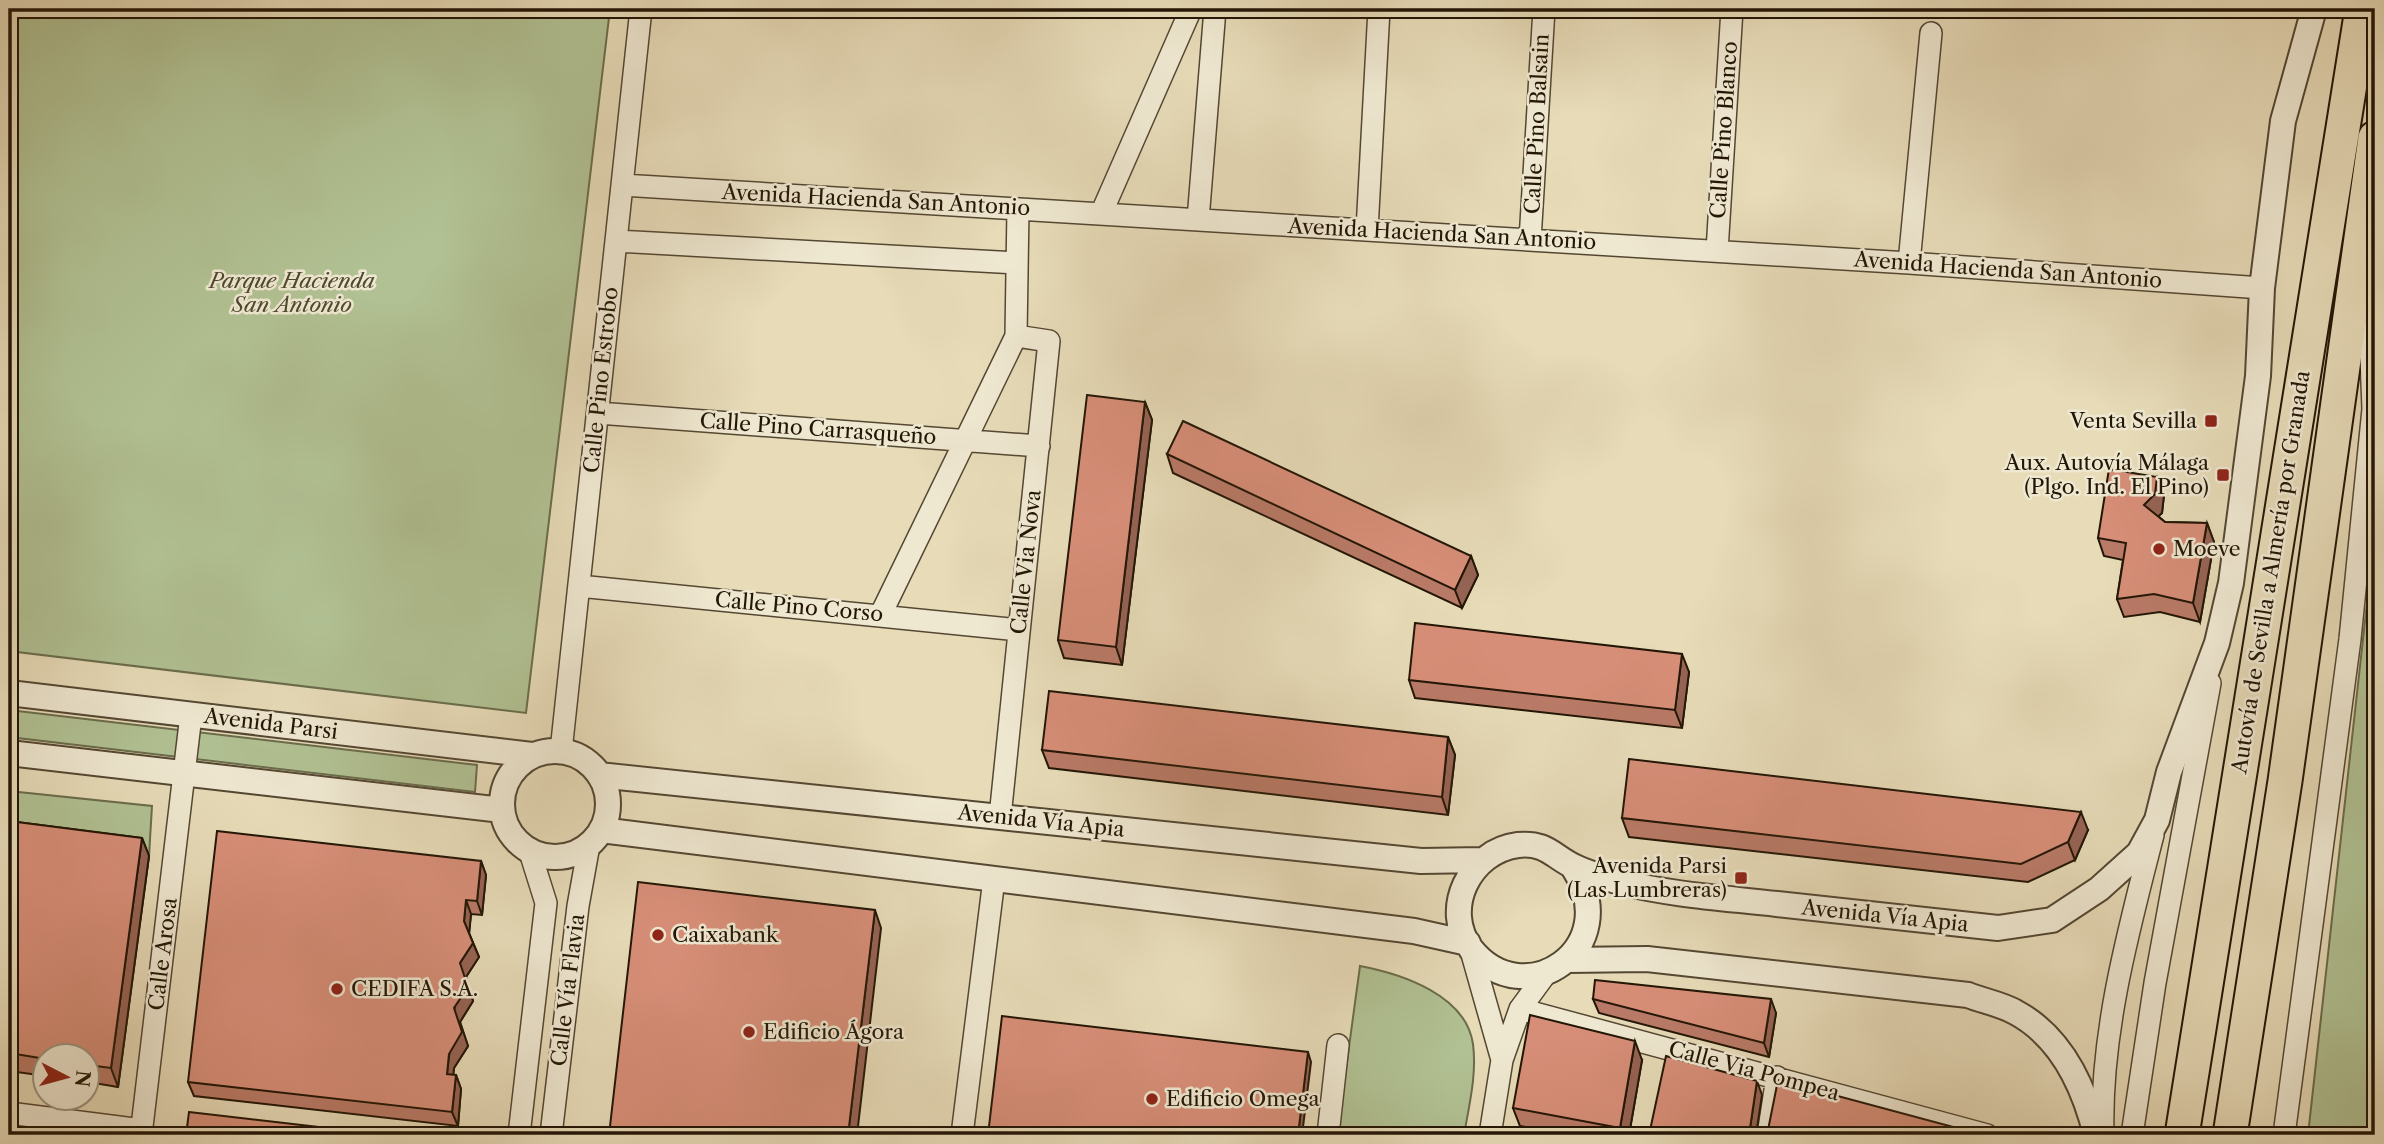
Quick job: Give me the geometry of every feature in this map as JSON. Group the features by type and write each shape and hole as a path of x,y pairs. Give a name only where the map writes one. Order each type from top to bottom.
{"highway":[{"name":"Autovía de Sevilla a Almería por Granada","path":"2182,1135 2362,9"},
{"name":"Autovía de Sevilla a Almería por Granada","path":"2230,1135 2323,519 2375,138"},
{"path":"2323,519 2373,316"}],"street":[{"name":"Calle Pino Estrobo","path":"561,751 641,9"},
{"path":"1101,214 1191,9"},
{"path":"1198,220 1215,9"},
{"path":"1367,230 1379,9"},
{"name":"Calle Pino Balsain","path":"1530,240 1544,9"},
{"name":"Calle Pino Blanco","path":"1717,251 1732,9"},
{"path":"2283,121 2301,9"},
{"name":"Avenida Vía Apia","path":"1573,867 1656,891 1998,928 2052,920 2099,889 2139,853 2157,820 2169,772 2217,643 2231,583 2258,376 2262,288 2283,121 2314,9"},
{"path":"1909,263 1931,33"},
{"name":"Avenida Hacienda San Antonio","path":"622,185 1909,263 2262,288"},
{"path":"881,614 1016,336 1018,209"},
{"path":"616,241 1017,263"},
{"path":"2284,1135 2350,639 2373,409 2373,316"},
{"name":"Calle Via Nova","path":"1000,817 1049,341 1016,336"},
{"name":"Calle Pino Carrasqueño","path":"598,413 1039,446"},
{"name":"Calle Pino Corso","path":"579,586 881,614 1019,630"},
{"path":"2132,1135 2155,983 2217,643"},
{"name":"Avenida Parsi","path":"9,693 532,755"},
{"name":"Calle Arosa","path":"141,1132 191,715"},
{"path":"595,837 608,802 600,775 589,763 561,751 532,755 508,778 502,793 506,827 516,841 530,852 561,858 595,837 994,879 1414,931 1469,945 1485,963 1505,973 1526,976 1557,966 1647,959 1968,995 2015,1012 2049,1038 2076,1074 2088,1102 2096,1135"},
{"path":"9,753 502,810"},
{"name":"Avenida Vía Apia","path":"600,775 1421,861 1482,860"},
{"path":"2103,1135 2102,1102 2109,1045 2133,913 2157,820"},
{"name":"Calle Vía Flavia","path":"551,1135 578,906 595,837"},
{"path":"1492,1135 1502,1060 1520,1009 1580,944 1588,925 1590,904 1584,884 1573,867 1558,854 1539,846 1519,845 1500,849 1482,860 1469,874 1462,891 1459,911 1462,930 1469,945 1502,1060"},
{"name":"Calle Vía Flavia","path":"519,1135 546,903 530,852"},
{"path":"962,1135 994,879"},
{"name":"Calle Via Pompea","path":"1520,1009 1987,1135"},
{"path":"1328,1135 1338,1045"},
{"path":"1768,1135 1777,1077"},
{"path":"9,1113 141,1132"}],"green space":[{"name":"Parque Hacienda San Antonio","path":"9,9 610,9 526,713 9,651"},
{"path":"2375,531 2375,1135 2308,1135"},
{"path":"9,710 477,765 475,792 9,737"},
{"path":"9,791 152,806 149,856 9,833"},
{"path":"1360,966 1412,981 1430,990 1458,1012 1468,1027 1473,1044 1474,1067 1464,1135 1337,1135"}],"building":[{"path":"1087,395 1145,402 1116,647 1058,640"},
{"path":"1183,421 1471,556 1455,590 1167,454"},
{"name":"Moeve","path":"2109,469 2157,477 2155,494 2144,505 2165,522 2207,523 2193,603 2154,594 2117,599 2126,543 2098,538"},
{"path":"1415,623 1682,654 1675,710 1409,680"},
{"path":"1049,691 1448,737 1442,797 1042,750"},
{"path":"1629,759 2081,812 2068,842 2021,864 1622,818"},
{"path":"9,821 142,838 111,1068 102,1067 102,1042 32,1042 32,1057 9,1053"},
{"name":"CEDIFA S.A.","path":"217,831 481,861 477,901 466,900 464,921 473,943 460,963 468,987 454,1008 462,1032 449,1054 447,1074 456,1075 452,1112 188,1082"},
{"name":"Edificio Ágora","path":"638,882 875,910 848,1135 609,1135"},
{"path":"1595,980 1771,999 1764,1043 1593,999"},
{"path":"1530,1015 1635,1041 1620,1128 1513,1108"},
{"name":"Edificio Omega","path":"1002,1016 1308,1052 1298,1135 988,1135"},
{"path":"1666,1056 1757,1081 1749,1135 1649,1135"},
{"path":"1778,1080 1983,1135 1767,1135"},
{"path":"189,1112 388,1135 186,1135"}],"place":[{"name":"Venta Sevilla","path":"2211,421"},
{"name":"Aux. Autovía Málaga (Plgo. Ind. El Pino)","path":"2223,475"},
{"name":"Moeve","path":"2159,549"},
{"name":"Avenida Parsi (Las Lumbreras)","path":"1741,878"},
{"name":"Caixabank","path":"658,935"},
{"name":"CEDIFA S.A.","path":"337,989"},
{"name":"Edificio Ágora","path":"749,1032"},
{"name":"Edificio Omega","path":"1152,1099"}]}
